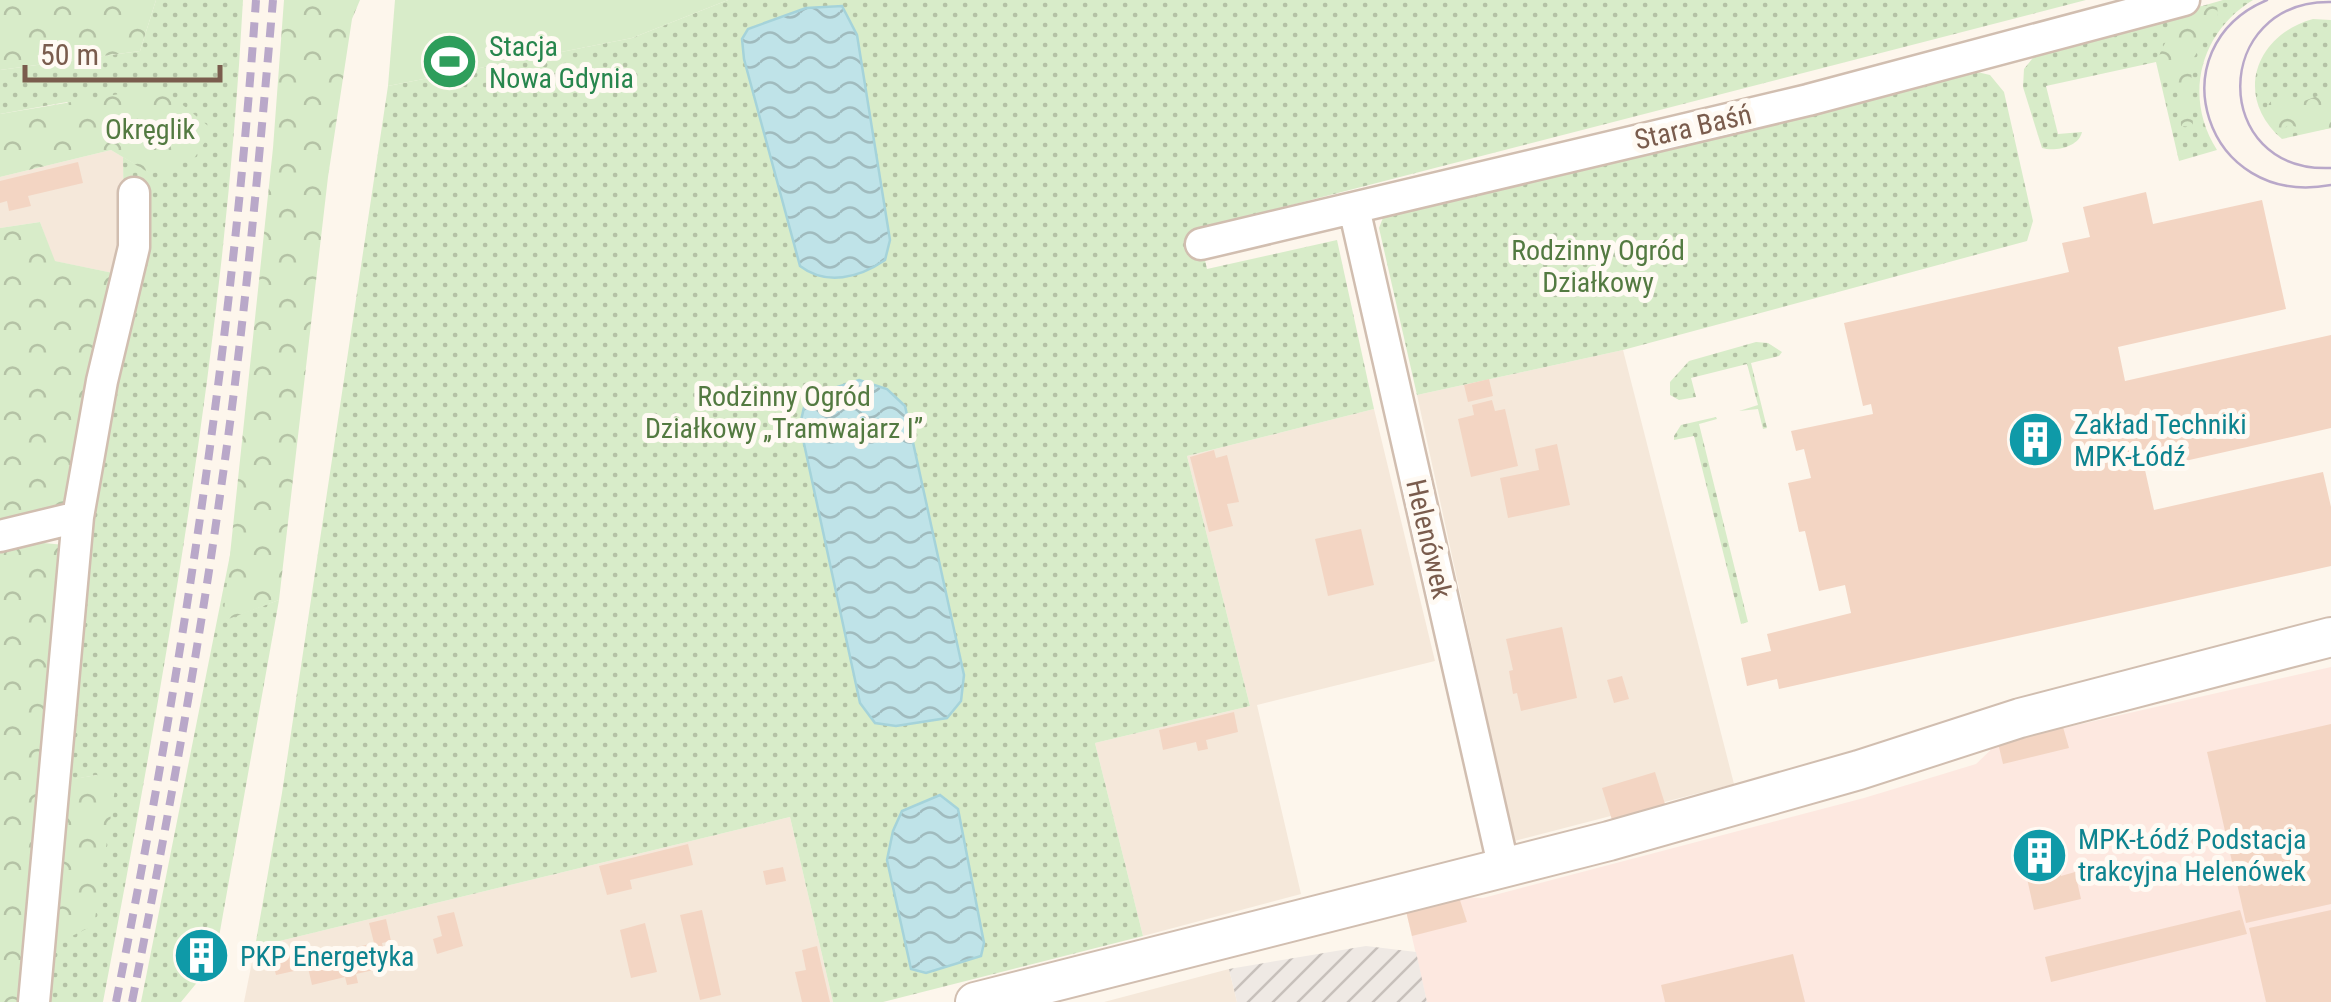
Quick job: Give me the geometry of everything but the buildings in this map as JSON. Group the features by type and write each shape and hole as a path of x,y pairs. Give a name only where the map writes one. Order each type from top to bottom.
{"street":[{"name":"Stara Baśń","path":"1201,244 1808,100 2184,0"},
{"path":"34,1002 78,517 102,381 134,246 134,193"},
{"name":"Helenówek","path":"1354,208 1504,870"},
{"path":"0,536 78,517"},
{"path":"975,1002 1504,870 1825,780 2055,708 2331,636"}],"shaded area":[{"path":"111,150 123,157 124,245 118,274 54,261 40,222 0,228 0,177"},
{"path":"1623,350 1734,784 1514,841 1417,395"},
{"path":"1374,409 1435,661 1257,705 1301,894 1143,936 1095,743 1250,706 1187,456"},
{"path":"2331,667 2331,1002 1427,1002 1406,911 1459,897 1483,898 1864,798 1976,764 1998,743"},
{"path":"790,817 833,1002 244,1002 255,947"},
{"path":"1366,946 1416,952 1427,1002 1237,1002 1229,969"},
{"path":"1229,969 1237,1002 1104,1002"}],"green space":[{"name":"Okręglik","path":"0,0 156,0 140,51 0,70"},
{"path":"156,0 243,0 222,252 190,503 103,1002 45,1002 52,946 97,775 41,785 124,245 123,157 152,174 67,102 0,114 0,70 140,51"},
{"path":"284,0 360,0 352,19 328,177 279,600 223,621 273,148"},
{"name":"Stacja Nowa Gdynia","path":"395,0 728,0 632,38 388,86"},
{"name":"Rodzinny Ogród Działkowy „Tramwajarz I”","path":"728,0 2086,0 1198,229 1207,269 1337,240 1374,409 1187,456 1250,706 1095,743 1143,936 883,1002 833,1002 790,817 255,947 282,793 388,86 632,38"},
{"path":"2223,0 2253,0 2220,29 2202,67 2201,109 2217,150 2179,161 2156,62 2046,86 2058,134 2082,132 2066,147 2042,148 2023,87 2024,69 2036,54"},
{"path":"2217,4 2218,19 2191,62 2193,127 2181,126 2180,98 2157,62 2167,40 2191,8"},
{"path":"2313,19 2331,20 2331,128 2282,139 2258,105 2257,69 2277,39"},
{"name":"Rodzinny Ogród Działkowy","path":"1973,71 1990,75 2004,92 2033,221 2027,241 1623,350 1417,395 1379,228 1384,215"},
{"name":"Okręglik","path":"161,87 213,130 195,157 151,174 111,150 0,177 0,114"},
{"path":"2331,91 2331,128 2314,131 2289,125 2281,130 2270,121 2267,106 2273,99 2296,104"},
{"path":"40,222 55,261 118,274 81,505 0,523 0,228"},
{"path":"1756,342 1768,343 1782,352 1751,363 1767,428 1763,429 1758,409 1739,411 1758,405 1747,364 1691,378 1696,397 1679,400 1670,395 1670,382 1689,361"},
{"path":"1716,417 1699,424 1748,622 1741,624 1694,436 1674,440 1681,425"},
{"path":"234,535 224,620 279,600 217,948 192,940 185,965 204,974 181,1002 141,1002"},
{"path":"23,541 75,546 42,784 97,775 115,789 94,925 52,946 22,1002 0,1002 0,547"}],"water":[{"path":"842,6 857,35 890,240 885,260 854,275 831,278 800,266 744,59 742,39 748,29 806,8"},
{"path":"859,380 887,389 905,406 964,675 961,701 947,718 896,726 875,723 860,703 800,425 805,403 818,393"},
{"path":"940,795 958,809 984,943 981,956 926,973 911,969 887,860 902,811"}],"tram line":[{"path":"2267,0 2232,22 2212,52 2205,86 2209,119 2225,149 2252,173 2287,186 2331,185"},
{"path":"2331,2 2292,9 2263,28 2246,55 2240,86 2246,117 2263,144 2291,162 2331,168"}],"railway":[{"path":"116,1002 162,753 202,503 234,252 256,0"},
{"path":"132,1002 181,742 222,481 245,301 273,0"}],"place":[{"name":"Stacja Nowa Gdynia","path":"450,62"},
{"name":"Zakład Techniki MPK-Łódź","path":"2035,440"},
{"name":"MPK-Łódź Podstacja trakcyjna Helenówek","path":"2039,855"},
{"name":"PKP Energetyka","path":"201,956"}]}
